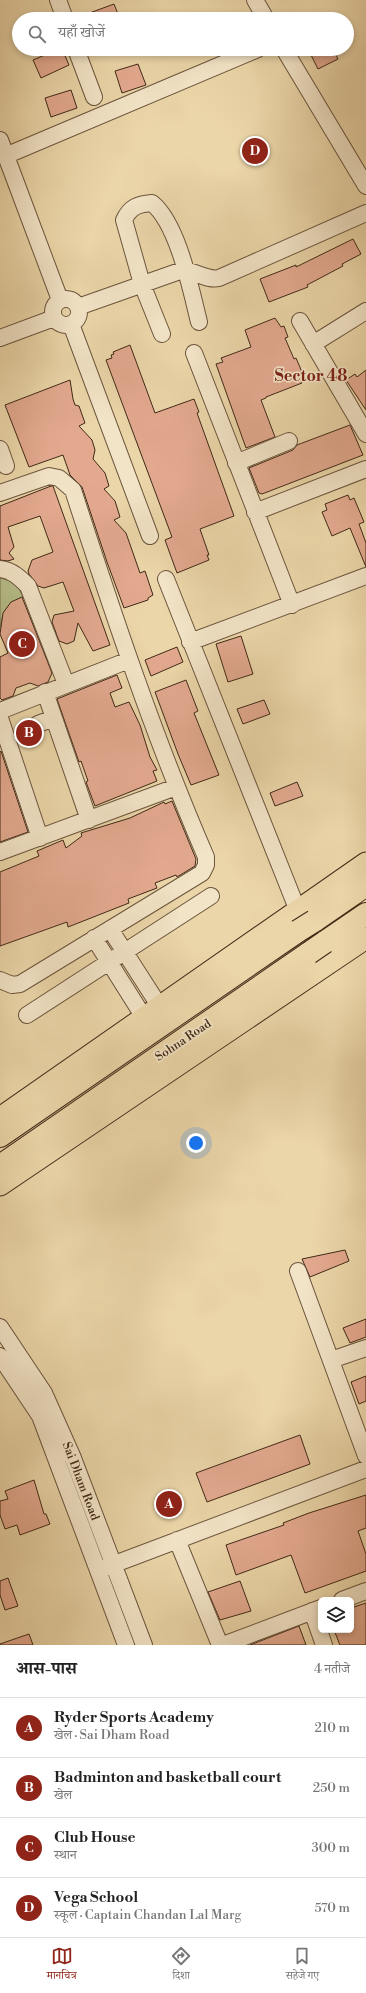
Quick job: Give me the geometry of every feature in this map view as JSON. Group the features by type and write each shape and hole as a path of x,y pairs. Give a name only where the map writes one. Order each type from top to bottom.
{"highway":[{"name":"Sohna Road","path":"0,1136 303,921 366,885"},
{"name":"Sohna Road","path":"0,1166 320,953 366,914"}],"main road":[{"path":"0,1118 152,1013 303,921 366,863"},
{"path":"0,1186 320,953 366,938"}],"street":[{"path":"58,0 62,12"},
{"path":"255,0 262,12"},
{"path":"79,56 94,97"},
{"path":"6,156 242,56"},
{"path":"288,56 366,186"},
{"path":"0,140 60,300"},
{"path":"162,334 142,284 124,220 128,211 140,204 152,203 160,209 169,225 186,270 199,322"},
{"path":"78,307 186,270 208,279 219,278 366,213"},
{"path":"67,299 74,302 78,307 76,320 71,324 64,325 54,318 53,311 55,304 60,300 67,299"},
{"path":"313,344 366,311"},
{"path":"0,338 54,318"},
{"path":"300,321 365,430"},
{"path":"71,324 150,536"},
{"path":"194,353 292,605"},
{"path":"236,463 289,441"},
{"path":"0,449 6,466"},
{"path":"255,512 366,469"},
{"path":"0,493 49,476 59,478 73,490 129,660 176,787 206,857 206,865 202,873 20,984 12,985 0,980"},
{"path":"0,570 13,573 21,578 28,586 66,684"},
{"path":"190,642 366,576"},
{"path":"166,579 303,921 320,953"},
{"path":"0,710 129,660"},
{"path":"45,692 88,820"},
{"path":"0,718 40,838"},
{"path":"38,724 54,718"},
{"path":"0,852 176,787"},
{"path":"27,1015 124,954 211,896"},
{"path":"110,929 124,954 152,1013"},
{"path":"94,938 109,963 152,1013"},
{"path":"298,1271 366,1456"},
{"name":"Sai Dham Road","path":"1,1331 44,1393 73,1458 144,1645"},
{"path":"331,1360 366,1348"},
{"name":"Sai Dham Road","path":"0,1356 40,1416 126,1645"},
{"path":"98,1570 366,1469"},
{"path":"177,1540 220,1645"},
{"path":"350,1597 366,1591"},
{"path":"223,1645 316,1610 324,1645"}],"green space":[{"path":"0,578 16,582 23,597 6,609 2,617 0,628"}],"building":[{"path":"114,4 117,12 92,12"},
{"path":"42,56 65,56 69,65 41,78 33,60"},
{"path":"312,56 336,56 338,59 318,69"},
{"path":"138,64 146,85 122,93 115,71"},
{"path":"71,90 77,108 51,117 45,98"},
{"path":"353,239 361,254 342,264 343,266 307,285 308,287 269,302 260,279 296,265 296,267"},
{"path":"275,318 281,327 284,326 288,337 285,338 294,359 296,358 302,372 300,372 302,377 300,378 302,383 261,400 275,437 246,448 216,364 223,362 221,358 251,347 245,330"},
{"path":"130,345 155,413 194,399 199,412 197,413 234,516 200,529 209,555 207,555 209,560 177,573 165,540 172,537 106,360 112,358 111,355 114,354 113,352"},
{"path":"366,370 366,410 346,380 355,374 357,377"},
{"path":"70,380 75,405 79,406 85,423 79,426 92,440 95,450 93,459 105,473 109,486 104,489 115,501 120,517 114,520 126,533 140,573 145,571 153,595 148,598 148,600 124,608 82,487 70,475 63,455 29,467 5,405"},
{"path":"350,425 363,455 262,494 259,493 249,468 293,450 297,445"},
{"path":"53,486 110,645 93,651 78,623 74,641 67,644 59,641 52,622 54,615 74,611 63,582 44,588 38,586 29,574 28,571 32,560 53,552 40,516 8,527 14,547 9,553 14,559 8,561 0,560 0,506"},
{"path":"348,495 350,500 354,498 364,522 359,524 366,543 366,567 350,528 332,536 322,512 327,510 325,504"},
{"path":"22,597 52,673 48,682 38,686 30,683 16,688 13,696 2,700 0,698 0,657 8,653 0,634 3,613 11,602"},
{"path":"241,636 253,674 228,682 216,644"},
{"path":"177,647 183,662 151,676 145,660"},
{"path":"117,675 122,688 110,693 115,707 129,702 140,725 150,757 157,770 153,771 157,781 95,806 86,782 88,781 81,761 79,762 57,699"},
{"path":"186,680 198,711 194,713 219,775 191,785 155,692"},
{"path":"264,700 270,714 243,724 237,709"},
{"path":"1,751 28,832 0,842 0,752"},
{"path":"297,782 303,796 275,806 270,793"},
{"path":"172,801 196,859 195,866 177,877 176,875 155,883 157,888 128,899 129,903 68,927 67,922 0,946 0,872 39,856 37,851 63,840 66,848 82,836 81,833 130,818 164,802 165,804"},
{"path":"345,1250 349,1261 310,1277 302,1259"},
{"path":"366,1319 366,1337 350,1343 343,1328"},
{"path":"366,1376 366,1401 359,1404 351,1382"},
{"path":"300,1435 310,1464 207,1502 196,1473"},
{"path":"34,1480 44,1514 46,1514 50,1524 20,1535 17,1525 5,1529 0,1515 0,1501 8,1499 5,1491"},
{"path":"366,1495 366,1528 358,1531 366,1554 366,1571 305,1593 291,1555 236,1575 226,1545 284,1525 283,1523 309,1513"},
{"path":"8,1578 18,1606 5,1610 0,1595 0,1581"},
{"path":"240,1581 251,1611 220,1620 208,1592"},
{"path":"366,1603 366,1645 340,1645 335,1633 354,1633 354,1607"},
{"path":"299,1626 306,1645 250,1645"},
{"path":"29,1634 33,1645 0,1645 0,1644"}],"place":[{"name":"Vega School","path":"255,151"},
{"name":"Club House","path":"22,644"},
{"name":"Badminton and basketball court","path":"29,733"},
{"name":"Ryder Sports Academy","path":"169,1504"}],"district":[{"name":"Sector 48","path":"311,375"}]}
